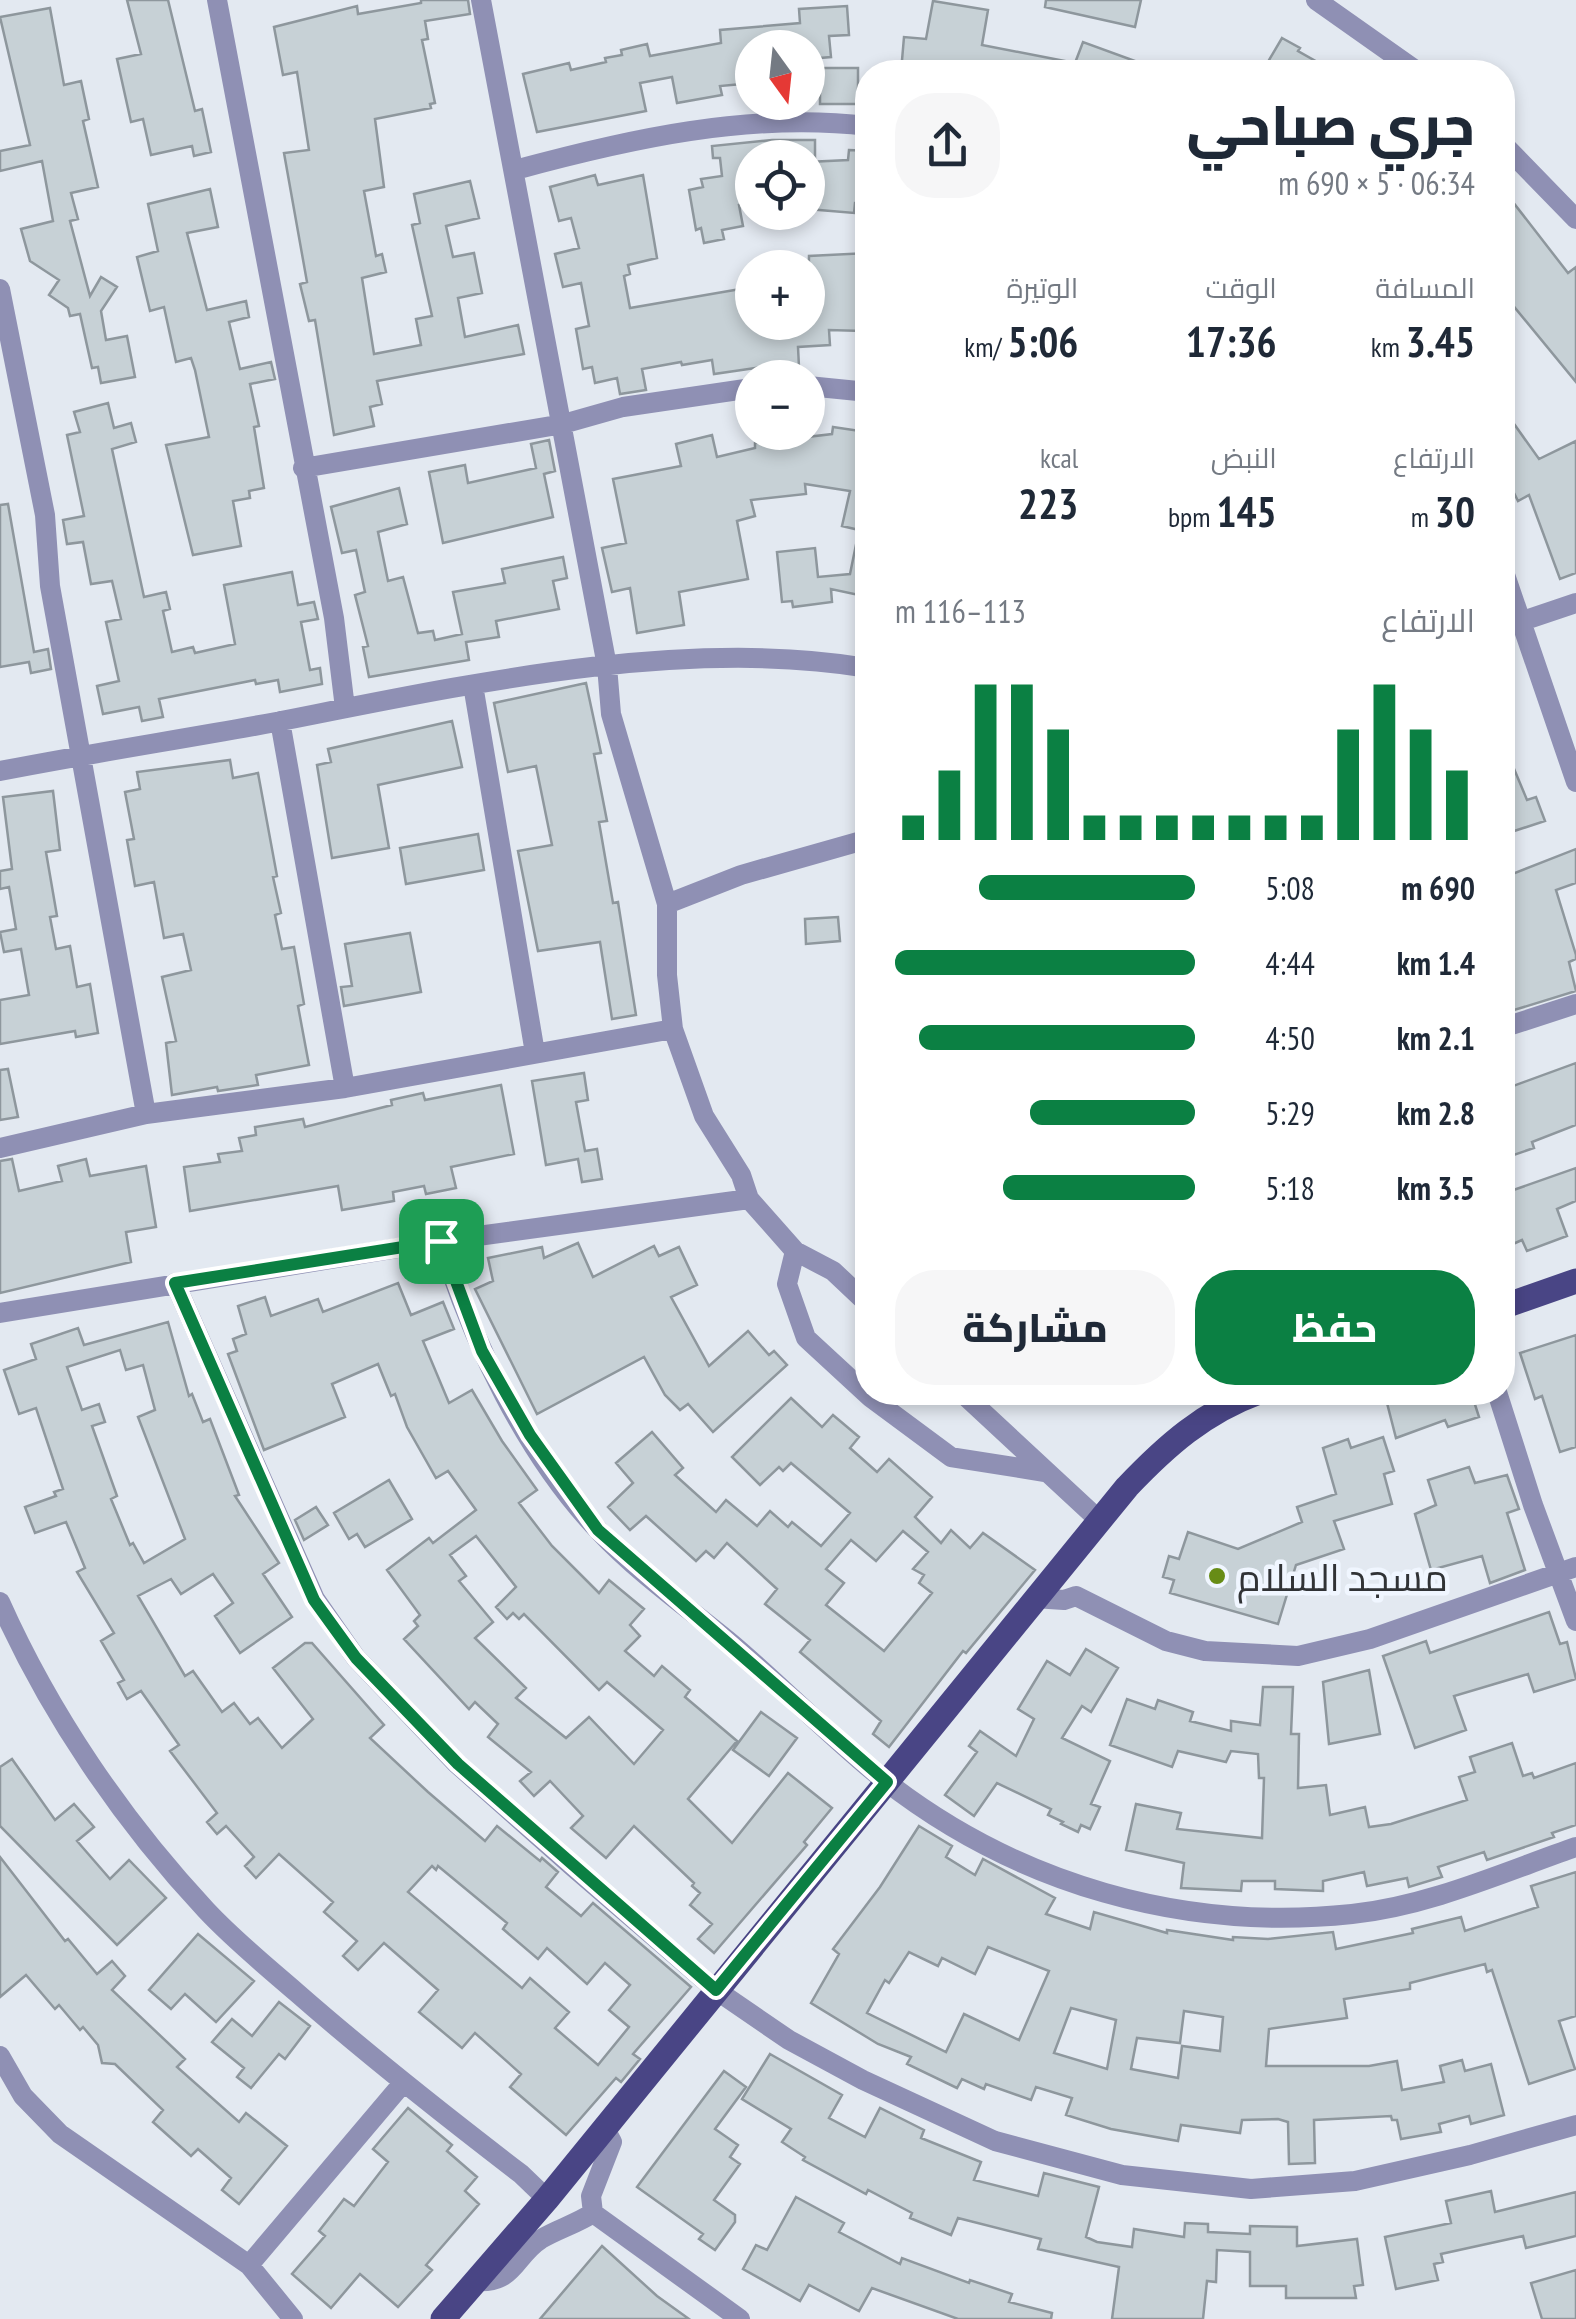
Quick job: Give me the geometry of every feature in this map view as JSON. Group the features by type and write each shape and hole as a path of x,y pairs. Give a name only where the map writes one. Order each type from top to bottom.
{"main road":[{"path":"1515,1302 1576,1281"},
{"path":"443,2319 547,2199 1126,1487 1181,1434 1226,1405"}],"street":[{"path":"217,0 302,468 334,618 345,708"},
{"path":"481,0 608,666 611,714 667,904 667,974 673,1029 704,1116 741,1174 749,1199 795,1251 833,1272 855,1292"},
{"path":"1316,0 1401,60"},
{"path":"515,170 628,140 764,124 855,124"},
{"path":"1515,157 1576,219"},
{"path":"0,289 45,515 50,586 146,1114"},
{"path":"825,388 855,391"},
{"path":"302,468 563,424 623,407 735,391"},
{"path":"1515,625 1576,603"},
{"path":"1515,636 1576,782"},
{"path":"0,770 474,685 608,666 757,658 814,658 855,666"},
{"path":"474,685 536,1053"},
{"path":"280,721 344,1088"},
{"path":"667,904 741,875 855,843"},
{"path":"1515,1024 1576,1004"},
{"path":"0,1148 146,1114 344,1088 673,1029"},
{"path":"0,1313 441,1241 749,1199"},
{"path":"441,1241 482,1351 530,1435 598,1530 887,1782 981,1844 1059,1880 1139,1904 1223,1915 1353,1914 1430,1898 1576,1847"},
{"path":"795,1251 787,1284 806,1338 855,1382"},
{"path":"175,1283 314,1600 356,1658 458,1764 716,1990 790,2040 848,2072 995,2141 1122,2175 1252,2189 1354,2181 1470,2155 1576,2124"},
{"path":"882,1405 951,1457 1045,1472"},
{"path":"975,1405 1100,1520"},
{"path":"1502,1405 1533,1506 1568,1570 1576,1621"},
{"path":"1034,1598 1064,1600 1076,1596 1166,1641 1205,1651 1298,1656 1370,1639 1568,1570"},
{"path":"0,1602 53,1706 153,1849 208,1912 403,2083 521,2174 547,2199"},
{"path":"0,2056 23,2096 60,2134 249,2265 293,2319"},
{"path":"249,2265 403,2083"},
{"path":"592,2213 591,2196 612,2142 604,2127"},
{"path":"476,2281 493,2282 510,2272 540,2240 574,2226 592,2213"},
{"path":"592,2213 740,2319"}],"building":[{"path":"127,0 168,0 195,111 202,109 211,152 194,156 192,146 151,155 143,119 131,122 117,59 141,54"},
{"path":"421,0 468,0 470,14 425,21 428,39 422,40 435,103 430,104 431,108 375,119 384,187 364,191 376,256 382,254 386,272 362,278 374,354 421,345 416,319 432,316 412,225 420,223 414,194 470,181 479,218 446,226 453,257 474,253 482,293 458,298 465,337 518,325 524,354 377,381 382,404 370,407 374,426 334,435 315,320 309,321 300,284 307,282 284,153 309,150 297,72 283,75 274,27 357,6 358,14"},
{"path":"1046,0 1141,0 1135,27 1045,7"},
{"path":"933,1 988,10 982,45 1060,60 902,60 904,37 926,39"},
{"path":"847,6 849,35 829,36 831,57 825,58 825,30 735,30 735,85 720,86 722,95 677,103 672,77 640,83 646,111 537,132 523,74 569,63 571,70 606,62 605,58 622,55 621,50 647,44 650,56 721,43 720,30 800,23 799,9"},
{"path":"50,8 64,85 81,81 89,119 83,121 98,187 71,193 78,219 70,221 90,296 101,277 117,287 101,311 106,340 127,336 135,377 101,383 98,367 92,368 80,314 70,316 68,308 49,295 59,280 30,261 21,229 53,221 42,161 0,171 0,151 30,145 0,17"},
{"path":"1282,38 1314,60 1269,60"},
{"path":"1083,42 1132,60 1076,60"},
{"path":"825,68 855,68 855,104 825,104"},
{"path":"735,144 735,228 722,230 724,239 704,243 701,228 696,230 689,190 703,187 701,179 722,176 720,158 713,158 712,146"},
{"path":"849,150 855,150 854,213 825,210 825,161 848,160"},
{"path":"595,175 598,185 643,175 657,258 628,265 630,274 624,276 630,308 735,290 735,340 825,340 825,255 855,254 855,331 829,330 830,345 798,347 799,360 735,360 735,371 714,374 712,360 642,369 646,390 620,394 617,378 595,383 592,367 583,369 576,329 589,326 581,283 563,287 555,254 579,248 571,218 559,221 550,187"},
{"path":"210,189 218,227 187,233 207,310 246,301 249,317 229,322 240,369 271,362 275,379 250,384 259,426 254,427 264,488 249,491 250,498 233,501 241,546 193,555 166,445 209,437 191,358 176,362 164,307 150,311 137,257 158,251 148,204"},
{"path":"1515,205 1568,273 1576,267 1576,382 1515,308"},
{"path":"108,403 114,428 131,423 136,442 112,449 144,597 166,592 170,609 163,611 172,652 193,647 195,653 235,644 224,585 292,572 298,605 314,602 318,619 301,622 310,670 320,668 322,684 280,692 278,680 256,684 255,680 159,699 163,717 142,721 139,707 103,714 97,686 119,681 106,622 121,619 112,581 91,584 83,542 67,544 63,520 84,516 67,435 80,432 74,412"},
{"path":"1515,425 1539,459 1576,441 1576,573 1560,579 1529,495 1518,501"},
{"path":"833,427 855,430 855,529 842,526 850,491 805,484 806,494 751,500 755,516 737,521 748,579 679,592 684,625 637,633 630,588 612,592 602,548 626,543 613,479 681,466 676,444 712,435 717,457 747,450 825,450 825,435 832,434"},
{"path":"549,440 555,471 544,474 553,517 443,543 429,472 465,465 468,483 536,468 531,444"},
{"path":"399,488 407,524 378,532 388,581 403,577 418,633 433,631 435,640 462,634 453,592 505,583 502,569 563,557 567,578 553,581 559,609 496,621 499,637 466,642 469,660 369,677 363,647 368,646 355,595 365,592 356,550 342,553 331,507"},
{"path":"8,504 34,652 48,649 51,669 31,673 29,662 0,667 0,505"},
{"path":"815,548 818,577 850,574 855,550 855,594 831,589 832,602 793,607 792,601 782,602 777,552"},
{"path":"586,683 601,753 594,754 607,821 599,822 613,903 618,902 636,1015 612,1019 600,942 538,951 518,851 552,845 536,766 508,772 494,703"},
{"path":"452,721 462,767 378,785 389,848 332,858 317,765 331,762 328,749"},
{"path":"230,760 233,778 258,773 277,876 273,877 281,913 275,915 282,949 294,947 304,1004 298,1006 309,1065 256,1075 258,1085 172,1095 166,1043 176,1041 162,977 191,970 183,934 164,938 154,882 135,886 127,840 134,839 125,792 140,789 137,772"},
{"path":"1515,771 1527,800 1536,797 1545,821 1515,831"},
{"path":"53,791 60,850 46,852 57,916 50,917 56,949 70,946 77,987 90,984 98,1033 76,1037 75,1031 0,1044 0,1000 29,995 21,949 4,952 0,932 16,929 9,887 0,889 0,871 12,869 3,797"},
{"path":"478,834 484,870 406,884 400,848"},
{"path":"1576,849 1576,883 1556,890 1576,955 1569,962 1576,991 1515,1010 1515,873"},
{"path":"838,917 840,941 806,944 805,919"},
{"path":"410,933 421,992 344,1006 341,987 352,986 345,944"},
{"path":"1576,1063 1576,1125 1532,1142 1534,1148 1515,1155 1515,1085"},
{"path":"8,1069 18,1117 0,1120 0,1070"},
{"path":"584,1073 588,1100 576,1102 585,1151 597,1149 602,1179 582,1182 578,1159 546,1165 532,1081"},
{"path":"501,1085 514,1154 451,1167 456,1188 426,1194 424,1186 393,1192 394,1201 342,1210 338,1186 190,1211 184,1167 220,1162 218,1154 242,1151 239,1138 256,1135 255,1127 303,1119 305,1127 423,1093 425,1100"},
{"path":"12,1159 19,1191 62,1181 58,1166 86,1159 90,1176 146,1166 156,1227 126,1232 131,1262 0,1293 0,1161"},
{"path":"1576,1168 1576,1201 1557,1209 1567,1236 1527,1251 1522,1240 1515,1243 1515,1189"},
{"path":"578,1243 593,1277 654,1246 659,1256 679,1247 697,1285 671,1297 709,1366 748,1331 769,1355 774,1351 787,1365 713,1432 688,1404 680,1410 665,1395 644,1357 537,1414 475,1289 493,1281 488,1258 542,1247 544,1258"},
{"path":"398,1283 411,1315 443,1302 454,1329 423,1341 449,1403 472,1390 537,1490 519,1503 552,1546 599,1593 609,1580 644,1609 630,1625 640,1636 625,1651 654,1676 662,1666 690,1690 685,1697 737,1741 688,1799 732,1843 788,1773 832,1808 804,1842 807,1845 714,1953 698,1939 712,1924 690,1905 700,1893 692,1886 694,1883 634,1826 606,1858 571,1828 583,1816 550,1781 534,1796 520,1781 531,1772 488,1737 498,1724 475,1702 469,1709 404,1639 418,1626 414,1621 420,1615 387,1570 429,1538 433,1543 476,1510 448,1471 436,1478 378,1364 332,1384 345,1417 264,1450 228,1354 237,1351 233,1339 246,1334 238,1306 265,1297 271,1316 318,1299 323,1312","holes":["476,1536 516,1587 496,1607 507,1619 513,1613 519,1619 524,1614 599,1690 607,1682 663,1730 634,1764 589,1717 566,1738 516,1698 526,1688 475,1638 493,1622 459,1581 466,1576 450,1555"]},
{"path":"168,1322 189,1396 192,1394 203,1422 210,1419 239,1495 235,1496 279,1563 263,1574 292,1617 240,1653 215,1616 233,1603 213,1574 181,1594 171,1579 138,1596 185,1676 193,1671 222,1712 234,1703 250,1724 258,1718 282,1748 313,1719 273,1668 305,1643 312,1643 384,1725 370,1738 428,1792 485,1841 497,1826 540,1861 542,1858 558,1872 546,1887 581,1916 593,1903 691,1987 633,2054 640,2059 621,2082 616,2078 566,2135 510,2087 521,2074 475,2033 462,2048 419,2012 438,1990 384,1943 358,1970 343,1956 357,1941 324,1912 333,1902 279,1854 256,1878 245,1866 254,1857 226,1826 217,1834 207,1822 217,1813 170,1751 179,1745 141,1691 127,1699 118,1683 124,1680 101,1641 114,1633 77,1572 85,1568 66,1522 35,1533 25,1507 56,1496 54,1492 63,1489 36,1408 19,1414 4,1370 36,1359 31,1344 78,1328 84,1345","holes":["120,1350 126,1370 143,1365 155,1410 138,1417 185,1539 144,1563 133,1543 130,1545 111,1499 117,1496 92,1426 105,1422 99,1404 82,1410 67,1367","432,1866 436,1870 438,1866 507,1923 503,1929 538,1959 547,1948 587,1984 605,1963 630,1985 609,2010 629,2027 598,2065 555,2028 569,2012 530,1978 522,1988 408,1892"]},
{"path":"1576,1335 1576,1447 1560,1452 1542,1396 1535,1399 1520,1353"},
{"path":"791,1398 822,1427 833,1415 859,1437 850,1448 877,1472 889,1459 932,1497 915,1517 941,1543 951,1530 970,1548 983,1533 1035,1570 966,1653 963,1651 889,1747 873,1734 881,1721 800,1652 810,1640 765,1604 777,1589 727,1543 714,1558 706,1551 696,1561 646,1516 630,1530 608,1507 633,1483 616,1463 652,1432 683,1468 675,1475 716,1512 726,1500 757,1526 770,1511 788,1527 792,1522 821,1546 850,1513 791,1463 783,1471 779,1467 760,1485 732,1457","holes":["903,1531 928,1552 913,1569 924,1575 919,1583 932,1593 884,1651 826,1605 844,1583 826,1569 851,1540 876,1561"]},
{"path":"1388,1405 1475,1405 1479,1417 1448,1427 1445,1420 1396,1438"},
{"path":"1383,1437 1394,1471 1384,1474 1392,1504 1334,1521 1344,1549 1296,1565 1278,1624 1170,1593 1174,1580 1163,1577 1169,1556 1179,1559 1188,1532 1238,1549 1302,1522 1297,1507 1336,1494 1323,1448 1348,1439 1351,1448"},
{"path":"1469,1467 1475,1483 1507,1475 1519,1509 1507,1513 1525,1570 1490,1583 1482,1556 1431,1570 1415,1514 1436,1505 1428,1480"},
{"path":"389,1480 412,1519 365,1547 357,1534 349,1539 334,1513"},
{"path":"316,1507 328,1525 304,1540 295,1520"},
{"path":"1549,1612 1560,1644 1567,1642 1576,1679 1534,1692 1528,1674 1454,1696 1466,1730 1415,1748 1383,1656 1426,1641 1430,1653"},
{"path":"1086,1649 1118,1668 1091,1712 1082,1706 1062,1738 1110,1761 1091,1804 1100,1807 1090,1829 1081,1825 1078,1832 1061,1824 1048,1815 1051,1809 997,1783 974,1816 945,1795 977,1752 969,1746 980,1731 1016,1756 1034,1719 1018,1709 1047,1661 1070,1675"},
{"path":"1369,1670 1380,1734 1329,1744 1323,1682"},
{"path":"1263,1687 1293,1687 1291,1734 1299,1734 1298,1788 1326,1785 1330,1815 1365,1807 1369,1827 1467,1800 1459,1777 1475,1772 1470,1757 1512,1743 1523,1776 1532,1773 1534,1778 1576,1763 1576,1825 1552,1833 1554,1837 1487,1860 1484,1852 1438,1867 1442,1877 1409,1887 1407,1878 1367,1886 1364,1872 1323,1881 1323,1891 1275,1889 1275,1881 1242,1881 1241,1891 1181,1888 1184,1863 1126,1850 1136,1804 1181,1813 1177,1829 1262,1838 1264,1778 1259,1778 1258,1754 1231,1751 1226,1762 1178,1751 1172,1767 1110,1745 1127,1699 1155,1709 1158,1700 1193,1712 1190,1721 1231,1731 1231,1721 1260,1725"},
{"path":"761,1712 797,1738 769,1776 733,1750"},
{"path":"12,1759 55,1820 74,1804 94,1827 77,1841 110,1879 129,1860 166,1898 117,1945 0,1826 0,1767"},
{"path":"919,1826 952,1846 946,1857 975,1875 983,1859 1055,1898 1046,1914 1090,1929 1094,1912 1167,1933 1233,1940 1333,1932 1336,1949 1413,1933 1412,1929 1461,1917 1465,1931 1538,1907 1531,1886 1576,1872 1576,2016 1559,2021 1575,2069 1529,2084 1492,1970 1487,1972 1485,1964 1410,1983 1410,1989 1344,1999 1347,2018 1269,2029 1266,2066 1369,2066 1397,2061 1402,2090 1444,2082 1440,2066 1462,2060 1465,2071 1491,2064 1504,2115 1471,2124 1469,2116 1439,2124 1441,2132 1401,2139 1397,2120 1391,2116 1314,2120 1315,2163 1289,2164 1288,2122 1278,2119 1242,2120 1240,2133 1181,2125 1178,2141 1111,2129 1066,2115 1072,2098 1036,2087 1031,2100 986,2084 984,2089 962,2079 957,2088 907,2064 911,2057 878,2044 811,2003 839,1954 833,1949","holes":["988,1947 1049,1971 1019,2040 964,2014 946,2052 867,2013 885,1980 889,1983 909,1952 938,1966 942,1958 975,1974","1071,2008 1116,2020 1107,2069 1054,2053","1184,2011 1223,2017 1220,2051 1182,2046 1178,2078 1131,2069 1137,2038 1180,2043"]},
{"path":"0,1857 65,1941 68,1939 97,1974 112,1961 125,1976 112,1990 185,2059 177,2067 239,2122 246,2113 287,2146 239,2204 222,2190 231,2178 198,2149 191,2156 153,2122 163,2110 115,2064 102,2063 98,2045 83,2027 80,2030 59,2005 55,2009 26,1975 0,1997"},
{"path":"198,1934 254,1981 216,2022 185,1994 171,2009 149,1990"},
{"path":"279,2002 310,2026 285,2059 279,2054 251,2088 237,2077 244,2068 212,2042 232,2019 252,2036"},
{"path":"770,2054 842,2095 829,2118 865,2137 880,2108 924,2130 921,2138 981,2162 974,2180 1038,2196 1044,2173 1099,2187 1086,2237 1097,2242 1132,2247 1134,2229 1184,2237 1185,2223 1208,2224 1208,2232 1250,2234 1250,2226 1297,2227 1297,2246 1357,2239 1363,2285 1354,2286 1356,2298 1286,2298 1286,2286 1250,2286 1250,2252 1217,2250 1216,2282 1207,2281 1203,2319 1112,2319 1119,2267 1038,2249 1041,2239 958,2218 951,2235 910,2218 912,2213 868,2190 866,2194 803,2160 805,2157 782,2142 791,2129 742,2099"},
{"path":"724,2071 746,2087 715,2129 738,2145 730,2157 740,2164 714,2200 735,2215 735,2222 715,2250 699,2239 703,2234 637,2187"},
{"path":"408,2108 452,2145 447,2151 477,2177 465,2191 479,2204 426,2265 432,2270 398,2307 360,2274 331,2308 292,2274 325,2236 319,2231 344,2199 354,2206 388,2162 373,2149"},
{"path":"1491,2191 1495,2212 1576,2192 1576,2236 1526,2248 1523,2236 1441,2254 1443,2262 1434,2264 1438,2280 1396,2289 1385,2237 1451,2223 1446,2201"},
{"path":"796,2197 844,2223 839,2232 900,2264 902,2258 1012,2294 1009,2302 1052,2313 1051,2319 958,2319 872,2288 859,2311 809,2285 800,2301 743,2269 756,2245 767,2250"},
{"path":"602,2246 657,2296 689,2319 540,2319"},
{"path":"1576,2270 1576,2319 1542,2319 1531,2283"}],"place":[{"name":"مسجد السلام","path":"1217,1576"}],"route":[{"path":"441,1241 457,1293 482,1351 563,1487 598,1530 887,1782 716,1990 458,1764 356,1658 314,1600 175,1283 441,1241"}]}
